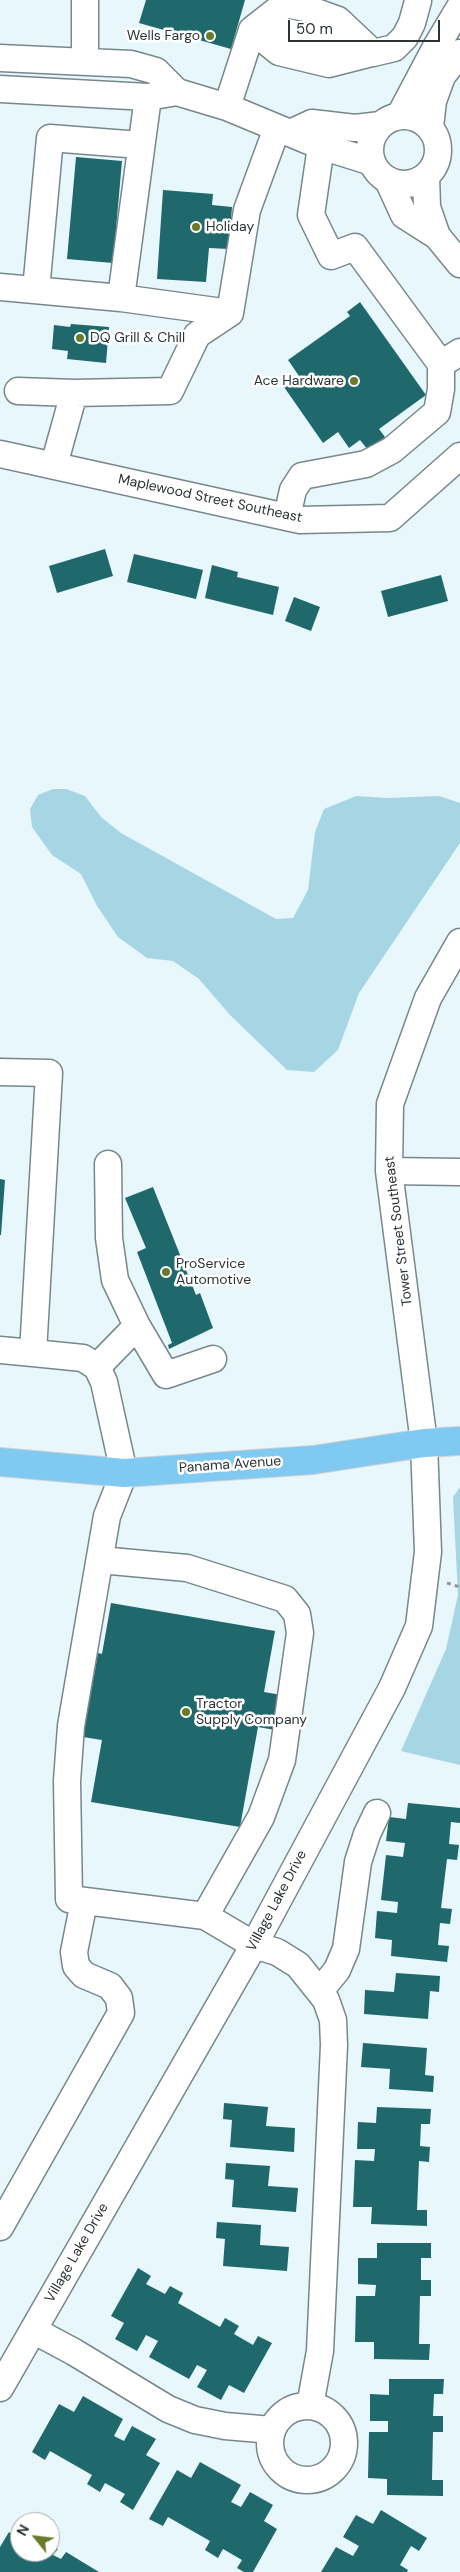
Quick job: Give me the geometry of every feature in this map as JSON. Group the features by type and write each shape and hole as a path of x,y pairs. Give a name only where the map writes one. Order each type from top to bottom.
{"main road":[{"name":"Panama Avenue","path":"0,1462 124,1473 313,1460 424,1443 460,1441"}],"street":[{"path":"85,0 85,61"},
{"path":"228,107 252,30 284,31 374,53 394,48 405,37 412,23 416,0 460,8 390,120 371,142 380,171 404,216 437,236 460,264"},
{"path":"430,127 433,101 442,76 460,53"},
{"path":"0,58 131,64 156,70 177,92"},
{"path":"0,89 148,97 177,92 228,107 408,184 426,176 438,157 436,136 430,127 411,116 355,128 312,123 284,130"},
{"path":"121,298 140,145 148,97"},
{"path":"18,391 74,394 170,391 197,335 230,314 247,210 284,130"},
{"path":"36,290 50,138 140,145"},
{"path":"287,517 293,490 302,476 366,464 392,450 437,412 450,358 355,247 331,256 311,215 321,146"},
{"path":"426,176 428,207 437,236"},
{"path":"0,287 121,298 230,314"},
{"path":"54,465 74,394"},
{"name":"Maplewood Street Southeast","path":"0,454 300,520 390,518 460,456"},
{"name":"Tower Street Southeast","path":"424,1443 389,1171 390,1104 428,998 460,942"},
{"path":"0,1072 49,1073 34,1353"},
{"path":"108,1164 109,1238 116,1280 137,1326 166,1375 213,1359"},
{"path":"389,1171 460,1172"},
{"path":"97,1367 137,1326"},
{"path":"0,1350 83,1358 97,1367 104,1382 124,1473 107,1516 92,1610 79,1669 71,1726 67,1781 69,1899 205,1916 254,1945 277,1952 298,1965 320,1991 333,2020 334,2045 320,2351 310,2406"},
{"name":"Village Lake Drive","path":"0,2388 254,1945 392,1688 419,1626 428,1552 424,1443"},
{"path":"100,1560 188,1568 285,1598 297,1614 300,1633 282,1760 260,1817 205,1916"},
{"path":"320,1991 337,1970 346,1949 358,1862 367,1834 377,1813"},
{"path":"0,2228 121,2013 119,1998 110,1986 84,1975 76,1966 74,1952 84,1901"},
{"path":"33,2330 74,2352 168,2409 195,2420 225,2426 272,2430"},
{"path":"310,2406 328,2413 340,2425 344,2438 343,2451 338,2463 328,2473 317,2479 304,2480 292,2477 281,2470 272,2455 270,2443 272,2430 279,2419 289,2410 310,2406"}],"shaded area":[{"path":"53,789 66,789 85,796 101,817 121,833 276,919 293,918 308,890 315,832 324,809 356,796 387,798 439,796 460,803 460,843 359,993 338,1050 314,1072 287,1070 230,1015 199,979 173,961 147,958 118,937 97,906 81,874 52,855 32,827 30,809 38,795"},
{"path":"460,1487 460,1765 401,1751 446,1649 458,1595 453,1497"}],"building":[{"name":"Wells Fargo","path":"146,0 245,0 231,49 139,23"},
{"path":"76,157 122,161 113,263 67,259"},
{"name":"Holiday","path":"163,190 213,194 212,205 232,207 229,249 209,248 206,282 157,279"},
{"name":"Ace Hardware","path":"360,302 426,395 379,429 385,437 368,450 360,440 349,448 338,432 323,443 284,387 299,376 288,360 350,316 347,312"},
{"name":"DQ Grill & Chill","path":"71,324 109,327 106,363 67,359 68,351 52,349 54,325 70,327"},
{"path":"105,549 113,576 57,593 49,566"},
{"path":"134,554 203,570 196,599 127,582"},
{"path":"212,565 238,572 237,577 279,587 273,615 205,598"},
{"path":"441,575 448,601 388,617 381,591"},
{"path":"294,597 320,607 311,631 285,621"},
{"path":"0,1179 5,1180 1,1235 0,1235"},
{"name":"ProService Automotive","path":"153,1187 196,1295 200,1293 213,1328 169,1349 168,1345 172,1343 137,1252 146,1248 125,1198"},
{"name":"Tractor Supply Company","path":"111,1603 275,1631 264,1692 287,1696 281,1731 258,1727 240,1827 91,1802 102,1740 83,1737 98,1653 102,1654"},
{"path":"408,1803 460,1808 460,1823 451,1822 449,1844 459,1845 457,1860 447,1859 441,1908 452,1909 450,1924 440,1923 438,1945 449,1946 447,1962 391,1956 392,1940 375,1938 377,1911 397,1913 398,1902 381,1900 386,1855 403,1857 405,1843 386,1841 389,1817 406,1819"},
{"path":"396,1973 440,1976 439,1992 430,1991 428,2019 364,2014 365,1990 394,1992"},
{"path":"363,2043 427,2048 425,2075 434,2076 433,2092 389,2089 390,2069 361,2067"},
{"path":"224,2103 268,2107 266,2126 295,2128 294,2152 230,2147 232,2120 223,2119"},
{"path":"377,2107 431,2109 430,2124 421,2124 420,2146 430,2147 429,2162 419,2161 417,2210 427,2210 427,2226 371,2224 372,2207 353,2207 355,2160 374,2161 375,2149 357,2149 358,2122 376,2123"},
{"path":"226,2163 270,2166 268,2186 298,2188 296,2212 232,2207 234,2180 225,2179"},
{"path":"217,2222 261,2225 260,2245 289,2247 287,2271 223,2266 225,2239 216,2238"},
{"path":"377,2243 431,2243 431,2258 421,2258 421,2280 431,2280 431,2296 420,2296 419,2344 430,2344 429,2360 374,2359 374,2342 355,2342 356,2296 375,2296 376,2285 358,2284 358,2258 377,2258"},
{"path":"138,2268 151,2276 146,2284 165,2294 170,2286 183,2293 178,2303 220,2327 225,2318 239,2326 234,2334 253,2345 258,2336 272,2343 244,2393 229,2385 221,2400 197,2387 207,2370 197,2365 189,2379 149,2357 158,2341 146,2335 137,2351 115,2339 124,2323 111,2316"},
{"path":"389,2379 444,2379 443,2394 434,2394 433,2416 443,2416 443,2432 433,2432 432,2480 443,2480 443,2496 387,2495 387,2479 368,2478 369,2432 388,2432 388,2421 370,2421 370,2394 389,2395"},
{"path":"83,2396 123,2419 114,2436 124,2441 132,2426 156,2439 146,2455 160,2463 133,2510 120,2502 125,2494 105,2483 100,2492 87,2484 92,2475 50,2451 45,2460 32,2452 59,2404 74,2412"},
{"path":"200,2462 241,2485 231,2502 241,2507 250,2492 273,2505 264,2521 277,2529 253,2572 244,2572 237,2568 242,2560 223,2549 218,2558 205,2550 210,2541 168,2517 163,2526 149,2519 177,2470 191,2478"},
{"path":"381,2510 427,2538 419,2551 411,2546 400,2565 408,2570 407,2572 321,2572 336,2547 353,2556 359,2546 343,2537 356,2515 373,2524"},
{"path":"9,2532 10,2562 60,2562 60,2558 66,2552 99,2572 0,2572 0,2547"}],"place":[{"name":"Wells Fargo","path":"210,36"},
{"name":"Holiday","path":"196,227"},
{"name":"DQ Grill & Chill","path":"80,338"},
{"name":"Ace Hardware","path":"354,381"},
{"name":"ProService Automotive","path":"166,1272"},
{"name":"Tractor Supply Company","path":"186,1712"}]}
